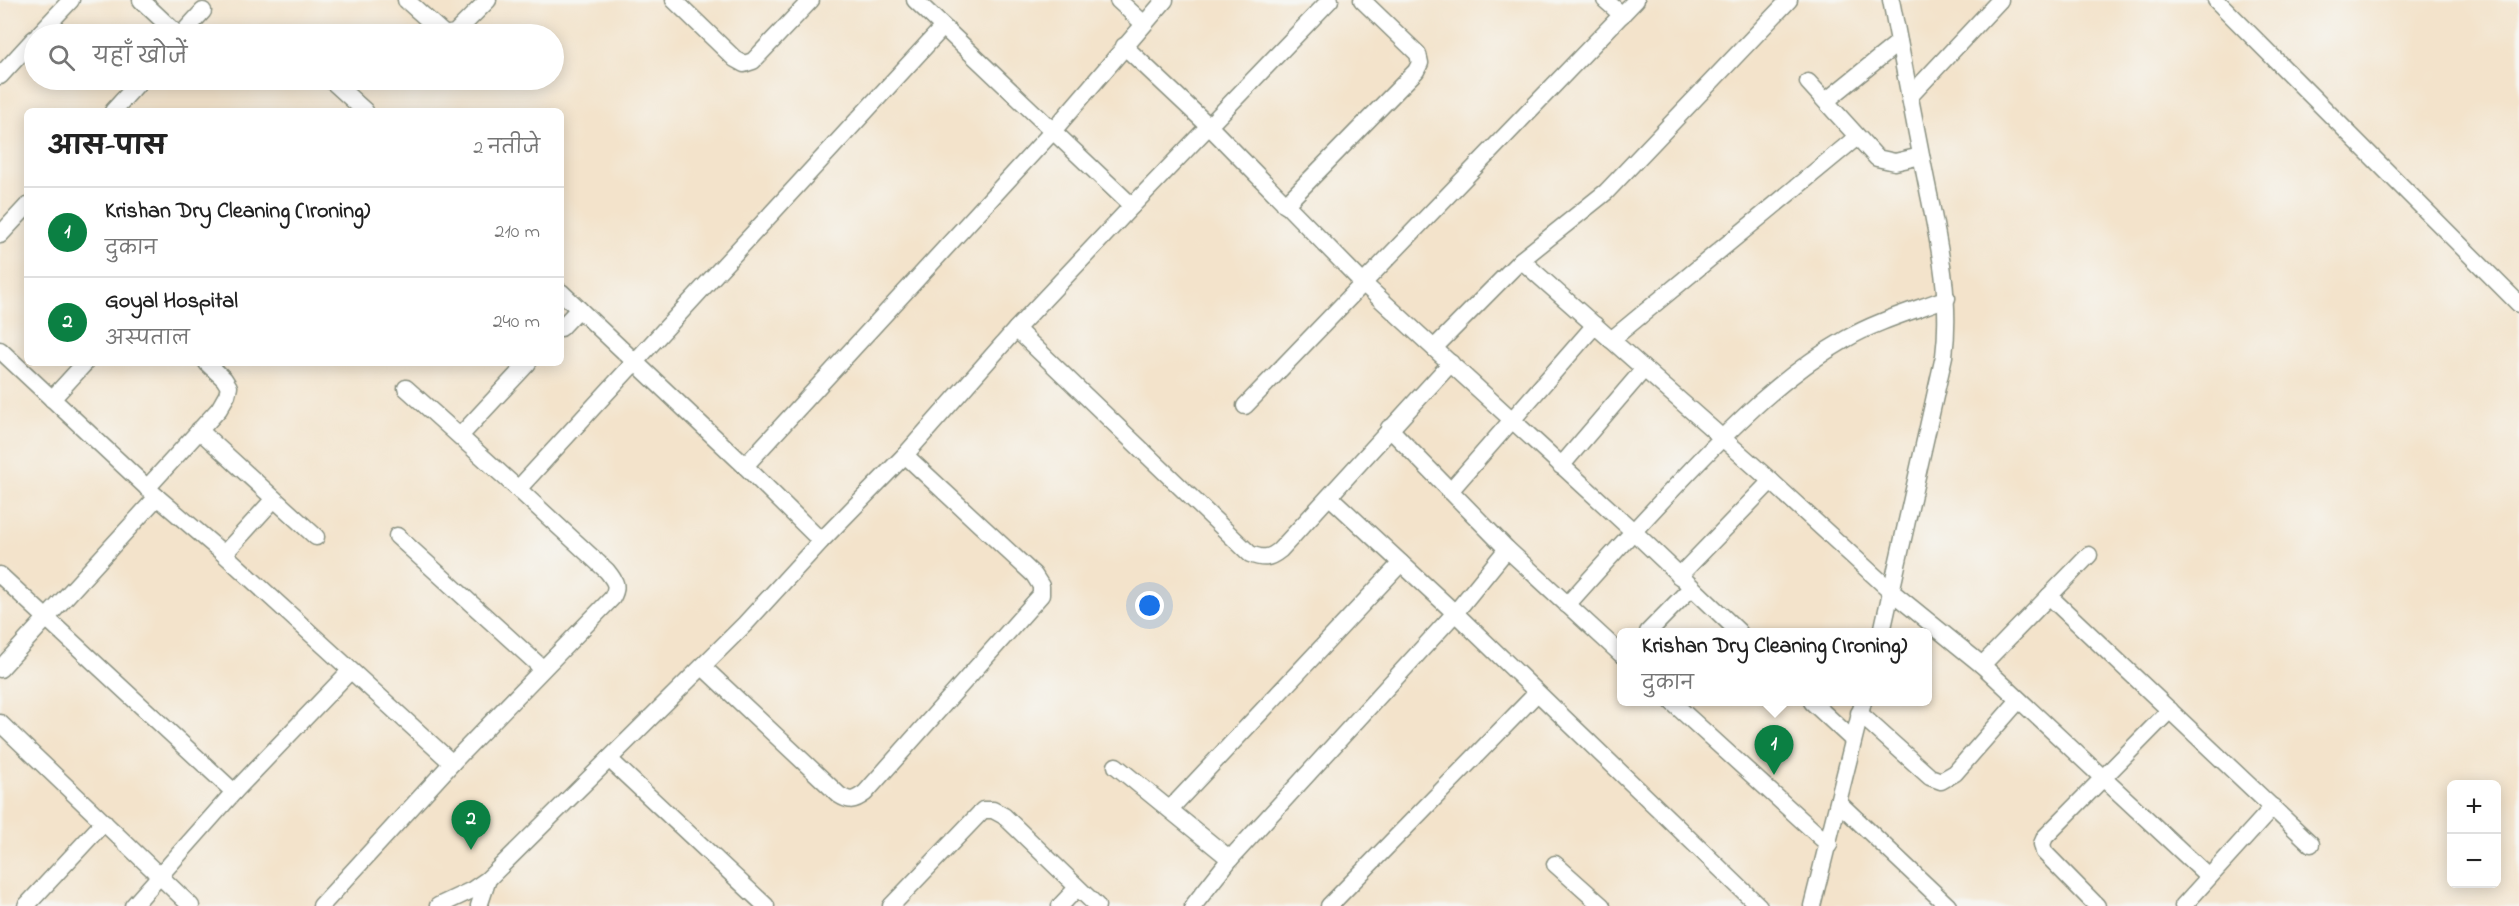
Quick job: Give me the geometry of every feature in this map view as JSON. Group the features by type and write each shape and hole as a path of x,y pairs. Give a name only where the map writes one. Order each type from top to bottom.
{"street":[{"path":"48,24 71,0"},
{"path":"141,0 166,24"},
{"path":"406,0 433,24"},
{"path":"464,24 488,0"},
{"path":"674,0 735,59 744,64 753,62 811,0"},
{"path":"915,0 1132,206"},
{"path":"1118,0 1144,24"},
{"path":"745,466 1052,132 1165,0"},
{"path":"438,906 472,890 488,879 703,667 905,455 1016,329 1330,0"},
{"path":"1285,205 1408,79 1420,63 1418,54 1362,0"},
{"path":"1605,0 1622,15"},
{"path":"1245,406 1636,0"},
{"path":"1434,348 1521,260 1606,192 1789,0"},
{"path":"1883,628 1944,356 1948,329 1947,298 1891,0"},
{"path":"1910,96 2000,0"},
{"path":"2216,0 2519,304"},
{"path":"191,24 203,11"},
{"path":"518,489 943,27"},
{"path":"1826,101 1899,42"},
{"path":"1124,46 1209,126 1364,284 1633,531 1734,628"},
{"path":"0,76 24,50"},
{"path":"1808,82 1877,158 1895,162 1921,156"},
{"path":"116,108 132,90"},
{"path":"342,90 362,108"},
{"path":"1611,340 1857,137"},
{"path":"0,235 24,209"},
{"path":"1521,260 1771,481 1892,592 1982,664 2209,878"},
{"path":"564,295 821,541"},
{"path":"1567,605 1633,531 1722,438 1794,372 1879,323 1947,298"},
{"path":"564,325 579,309"},
{"path":"1450,491 1595,325"},
{"path":"1016,329 1250,554 1261,559 1271,558 1330,497 1389,428 1451,363"},
{"path":"0,350 152,493 224,554 452,763"},
{"path":"52,399 82,366"},
{"path":"0,669 152,493 199,430 219,409 229,387 210,366"},
{"path":"460,436 525,366"},
{"path":"1561,466 1644,369"},
{"path":"321,906 452,763 612,598 616,590 616,582 607,571 406,388"},
{"path":"1389,428 1507,549 1617,650"},
{"path":"199,430 316,537"},
{"path":"703,667 839,795 849,801 856,800 865,794 1041,595 1041,586 1034,575 905,455"},
{"path":"1679,576 1771,481"},
{"path":"1330,497 1455,613 1536,694 1759,906"},
{"path":"224,554 274,499"},
{"path":"397,536 542,668"},
{"path":"1193,906 1230,859 1455,613 1507,549"},
{"path":"1982,664 2089,555"},
{"path":"1170,809 1401,563"},
{"path":"0,575 234,792"},
{"path":"1653,628 1691,588"},
{"path":"2049,596 2311,844"},
{"path":"133,906 234,792 350,671"},
{"path":"1329,906 1536,694"},
{"path":"1861,707 1930,777 1941,780 1955,773 2019,700"},
{"path":"1676,706 1829,845"},
{"path":"1816,706 1853,740"},
{"path":"1812,906 1829,845 1861,707"},
{"path":"2097,906 2044,852 2042,844 2045,837 2170,710"},
{"path":"0,723 191,906"},
{"path":"609,759 766,906"},
{"path":"1116,766 1230,859"},
{"path":"1839,803 1948,906"},
{"path":"2183,906 2273,807"},
{"path":"891,906 983,810 993,810 1004,816 1097,906"},
{"path":"26,906 104,822"},
{"path":"1555,864 1602,906"},
{"path":"479,906 488,879"},
{"path":"1060,906 1077,888"}],"place":[{"name":"Krishan Dry Cleaning (Ironing)","path":"1774,775"},
{"name":"Goyal Hospital","path":"471,850"}]}
